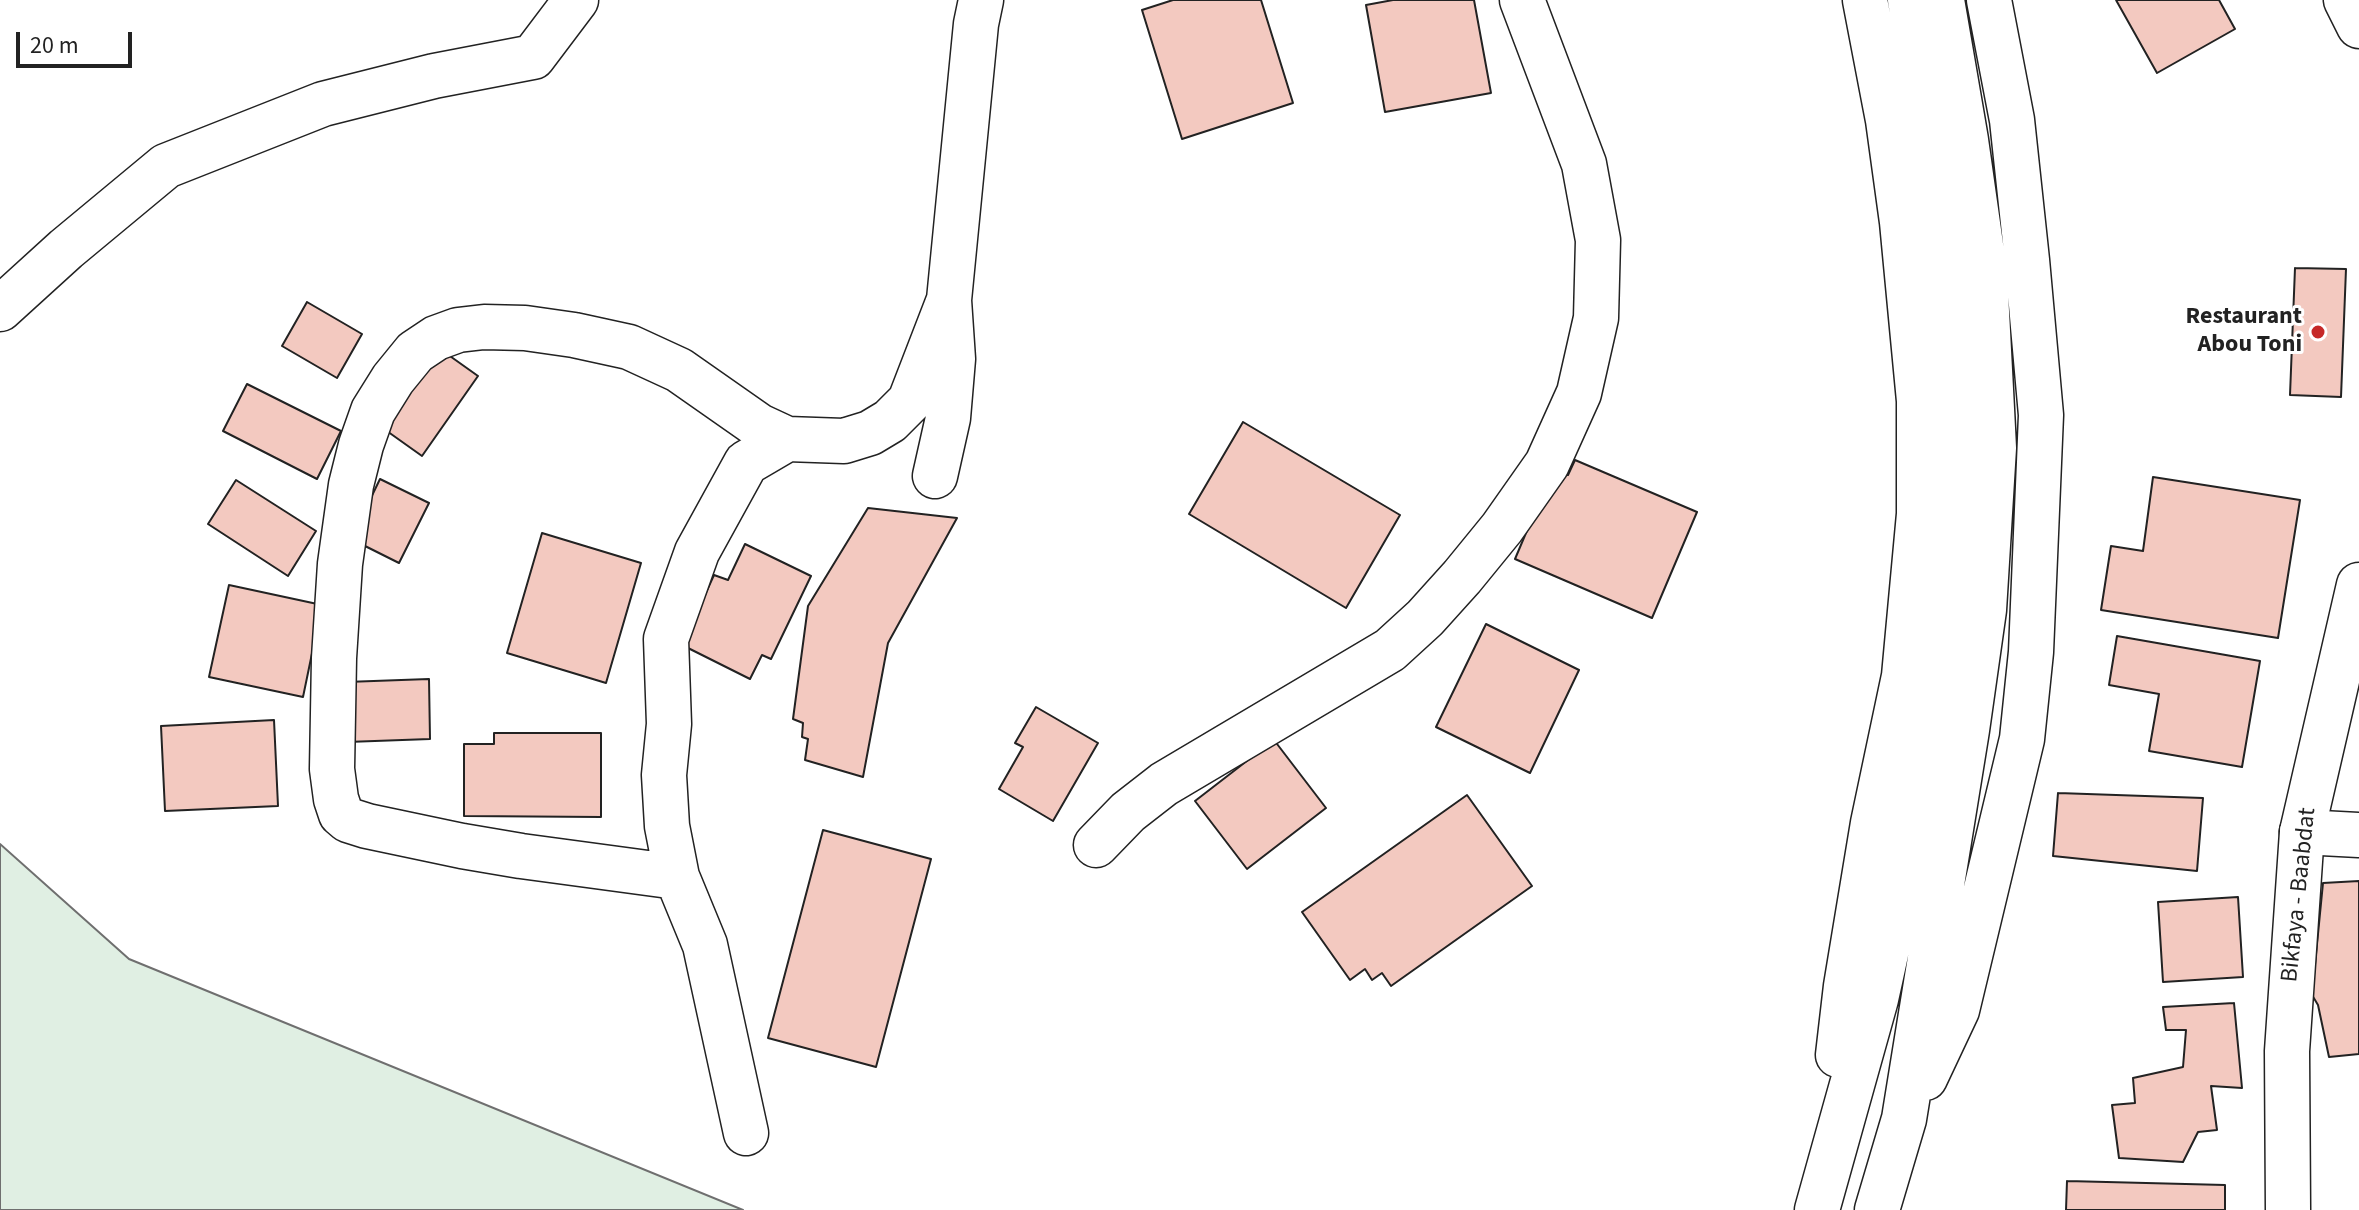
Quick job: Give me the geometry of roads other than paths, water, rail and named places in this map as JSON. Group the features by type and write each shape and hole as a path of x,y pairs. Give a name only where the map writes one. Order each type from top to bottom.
{"main road":[{"path":"0,309 166,166 323,104 434,76 533,57 576,0"},
{"path":"935,476 948,418 953,359 949,300 976,24 981,0"},
{"path":"1096,845 1128,812 1164,784 1390,650 1425,618 1462,577 1502,528 1547,464 1579,393 1596,318 1598,240 1584,164 1522,0"},
{"path":"1832,1152 1835,1081 1846,986 1873,823 1904,676 1919,514 1919,401 1902,222 1888,120 1865,0"},
{"path":"1817,1210 1876,999 1919,794 1948,615 1959,461 1958,398 1930,120 1910,0"},
{"path":"1877,1210 1904,1119 1958,791 1984,610 1994,448 1985,273 1942,0"},
{"path":"1904,1119 1957,1010 2022,739 2031,652 2041,415 2012,120 1989,0"},
{"path":"2346,0 2359,26"},
{"path":"677,877 462,846 367,826 348,820 341,814 332,769 336,617 351,485 373,411 415,352 436,338 458,330 484,327 525,328 629,347 679,370 759,426 787,439 844,441 870,433 890,421 910,401 949,300"},
{"path":"746,1133 705,945 677,877 667,826 664,775 669,724 666,639 697,552 746,463 787,439"},
{"name":"Bikfaya - Baabdat","path":"2288,1210 2287,1051 2302,832 2345,702 2359,585"},
{"path":"2302,832 2359,835"}],"place":[{"name":"Restaurant Abou Toni","path":"2318,332"}]}
